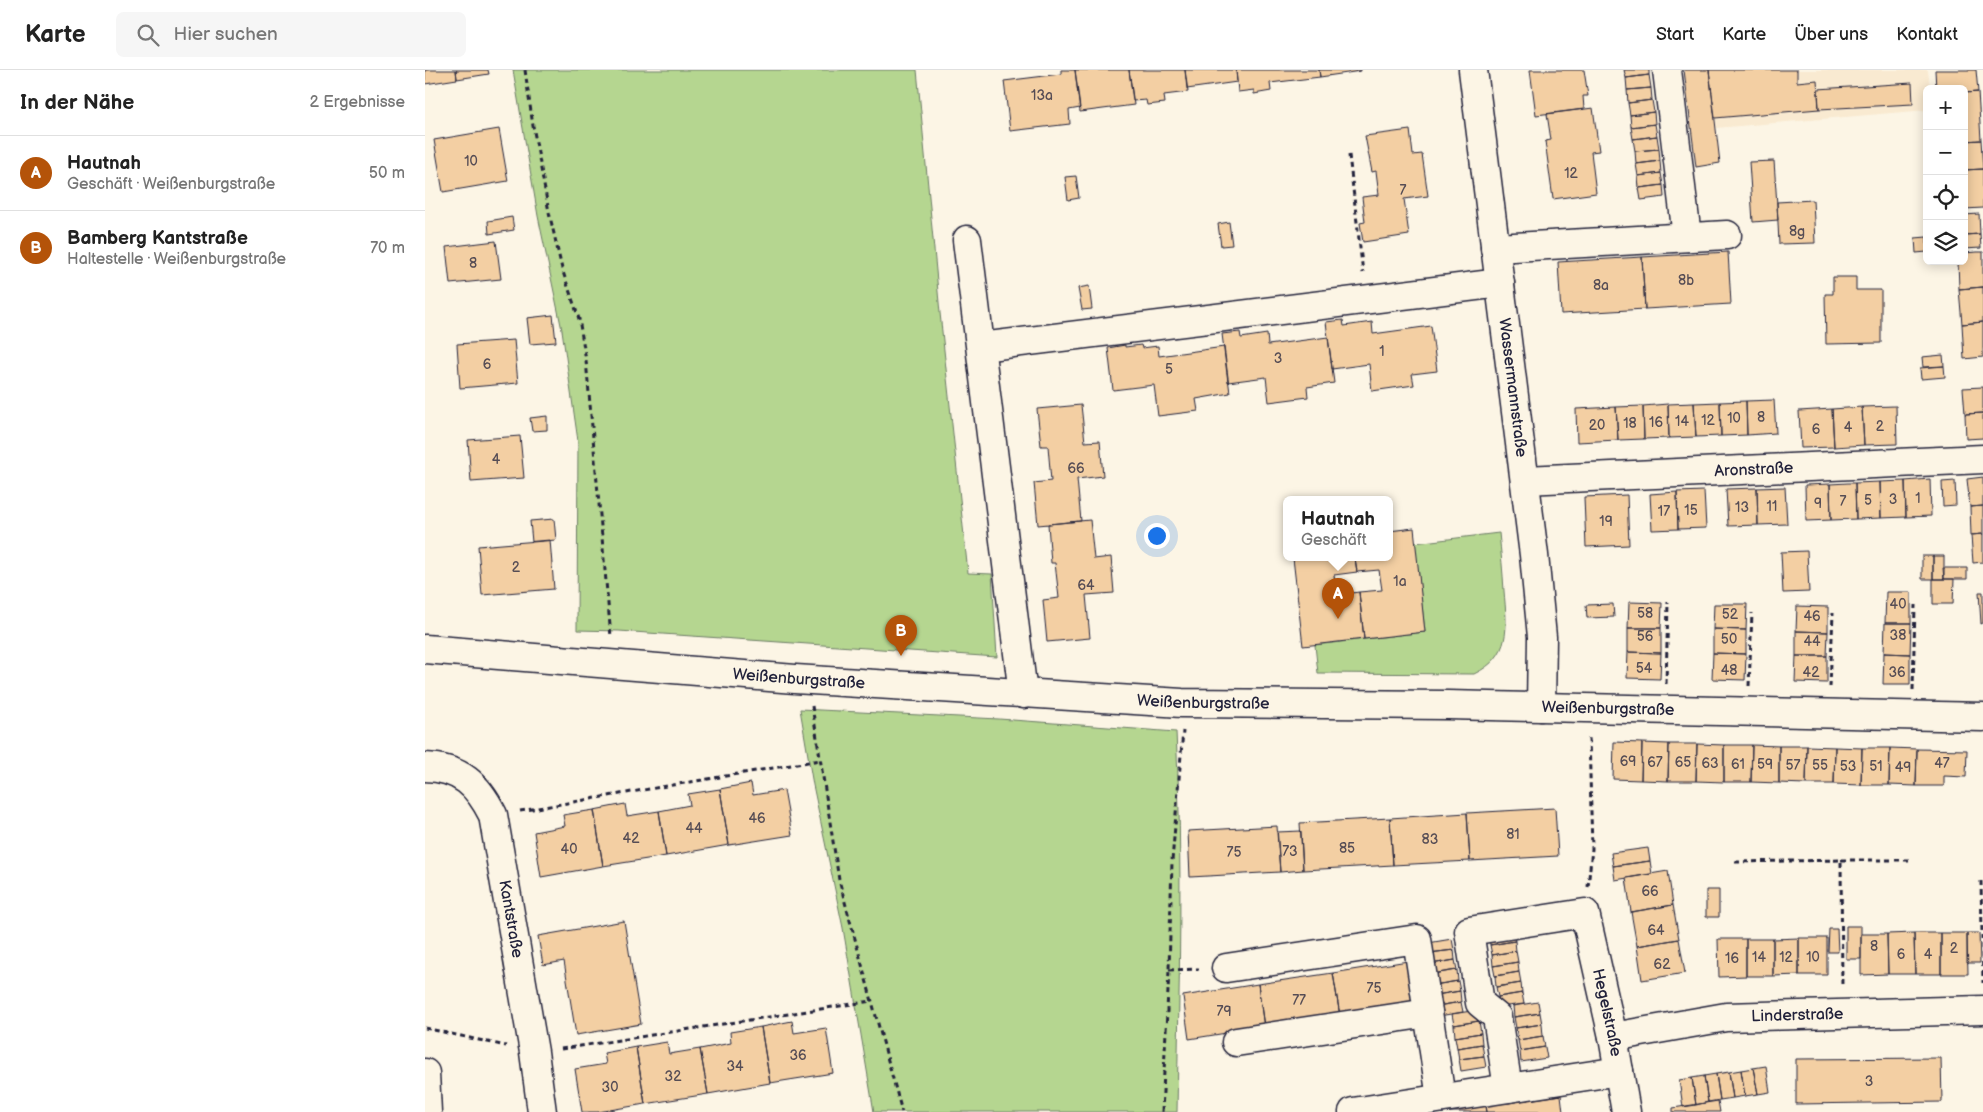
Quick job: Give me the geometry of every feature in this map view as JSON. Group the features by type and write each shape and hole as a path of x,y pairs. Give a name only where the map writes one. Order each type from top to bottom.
{"street":[{"name":"Wassermannstraße","path":"1473,70 1525,480 1541,637 1541,707"},
{"path":"1667,70 1687,238"},
{"path":"1495,248 1727,235"},
{"path":"967,240 1023,694"},
{"path":"981,347 1500,283"},
{"name":"Aronstraße","path":"1525,480 1983,459"},
{"name":"Weißenburgstraße","path":"425,649 811,680 1182,703 1541,707 1983,717"},
{"name":"Kantstraße","path":"425,767 455,772 485,798 493,815 534,1052 541,1112"},
{"path":"1508,1088 1497,1017 1480,1003 1469,931 1585,913"},
{"name":"Hegelstraße","path":"1585,913 1613,1037 1626,1112"},
{"path":"1226,968 1417,939 1441,1098"},
{"name":"Linderstraße","path":"1613,1037 1726,1017 1983,1010"},
{"path":"1236,1042 1429,1012"},
{"path":"1353,1112 1619,1071"},
{"path":"425,1073 427,1112"}],"path":[{"path":"525,70 549,212 562,269 579,319 586,360 613,665"},
{"path":"1349,155 1366,299"},
{"path":"1666,710 1668,602"},
{"path":"1913,715 1915,605"},
{"path":"1748,711 1752,613"},
{"path":"1829,713 1833,613"},
{"path":"811,680 813,718 839,880 902,1112"},
{"path":"1162,1112 1172,861 1183,738 1182,703"},
{"path":"1585,913 1592,849 1589,708"},
{"path":"493,815 820,760"},
{"path":"1841,860 1842,1014"},
{"path":"1735,862 1911,860"},
{"path":"1981,881 1983,986"},
{"path":"425,1028 534,1052 872,1001"}],"shaded area":[{"path":"1709,70 1928,70 1930,85 1923,85 1923,110 1716,128"}],"green space":[{"path":"513,70 917,70 940,313 968,573 992,574 997,657 619,631 577,630 578,441 562,330 538,216"},
{"path":"1499,533 1506,628 1501,649 1486,667 1474,674 1318,673 1315,645 1425,632 1415,543"},
{"path":"800,709 999,719 1176,732 1180,874 1177,1112 874,1112 843,928 813,785"}],"building":[{"path":"425,70 456,70 457,79 425,84"},
{"path":"456,70 488,70 489,74 457,79"},
{"path":"1061,70 1075,70 1080,108 1069,110 1070,124 1010,131 1004,81 1061,74"},
{"path":"1075,70 1129,70 1134,105 1080,112"},
{"path":"1129,70 1185,70 1188,92 1164,95 1165,103 1147,105 1146,100 1133,101"},
{"path":"1185,70 1236,70 1237,82 1187,89"},
{"path":"1236,70 1319,70 1320,77 1270,83 1271,91 1254,94 1254,90 1238,92"},
{"path":"1319,70 1361,70 1361,71 1320,77"},
{"path":"1530,70 1584,70 1588,96 1583,96 1584,109 1536,115"},
{"path":"1624,70 1649,70 1649,75 1626,78"},
{"path":"1684,70 1709,70 1720,163 1696,167"},
{"path":"1709,70 1797,70 1797,82 1817,80 1819,109 1715,118"},
{"path":"1935,70 1976,70 1978,92 1968,93 1968,85 1936,85"},
{"path":"1649,75 1651,88 1627,90 1626,78"},
{"path":"1912,83 1913,104 1819,109 1818,89"},
{"path":"1651,88 1652,100 1628,103 1627,90"},
{"path":"1978,92 1981,140 1968,141 1968,93"},
{"path":"1652,100 1654,112 1630,115 1628,103"},
{"path":"1593,108 1599,151 1591,152 1596,193 1553,199 1545,141 1551,140 1547,114"},
{"path":"1654,112 1655,124 1631,127 1630,115"},
{"path":"1655,124 1657,136 1633,139 1631,127"},
{"path":"499,129 508,181 443,192 434,140"},
{"path":"1410,130 1413,155 1422,154 1428,196 1404,199 1409,235 1363,242 1360,223 1365,222 1362,197 1379,195 1376,171 1372,172 1365,136"},
{"path":"1657,136 1659,149 1635,151 1633,139"},
{"path":"1981,140 1983,169 1968,170 1968,141"},
{"path":"1659,149 1660,161 1636,164 1635,151"},
{"path":"1660,161 1661,173 1638,176 1636,164"},
{"path":"1774,161 1778,220 1753,222 1749,162"},
{"path":"1983,169 1983,208 1968,209 1968,170"},
{"path":"1661,173 1663,185 1639,188 1638,176"},
{"path":"1076,176 1079,198 1068,200 1065,177"},
{"path":"1663,185 1664,197 1641,200 1639,188"},
{"path":"1813,200 1815,243 1779,244 1777,202"},
{"path":"1979,214 1980,234 1968,235 1968,215"},
{"path":"512,217 514,230 489,234 488,221"},
{"path":"1229,222 1232,245 1221,246 1218,224"},
{"path":"1980,234 1981,248 1968,249 1968,235"},
{"path":"1923,237 1923,252 1916,253 1915,238"},
{"path":"496,241 501,279 450,284 446,247"},
{"path":"1728,252 1731,304 1645,309 1642,257"},
{"path":"1983,252 1983,287 1959,289 1958,265 1968,265 1968,253"},
{"path":"1642,257 1645,309 1561,314 1558,262"},
{"path":"1833,277 1856,277 1856,290 1881,290 1881,343 1826,344 1825,294 1833,294"},
{"path":"1089,286 1092,309 1082,310 1078,288"},
{"path":"1983,287 1983,322 1962,324 1959,289"},
{"path":"553,315 556,342 530,344 527,318"},
{"path":"1343,320 1344,326 1372,322 1373,334 1431,326 1437,371 1412,374 1414,385 1372,391 1369,364 1332,369 1326,322"},
{"path":"1983,322 1983,357 1964,359 1962,324"},
{"path":"1240,332 1241,338 1267,334 1268,345 1328,337 1334,383 1307,387 1308,397 1269,402 1266,377 1228,382 1222,334"},
{"path":"514,340 518,383 460,388 457,344"},
{"path":"1125,345 1125,347 1141,345 1142,348 1158,346 1159,356 1224,347 1230,393 1196,399 1198,411 1158,416 1154,385 1113,390 1108,348"},
{"path":"1943,355 1944,366 1923,367 1922,357"},
{"path":"1944,366 1945,377 1921,379 1920,368"},
{"path":"1983,387 1983,413 1965,414 1963,388"},
{"path":"1774,400 1776,433 1747,435 1746,401"},
{"path":"1746,401 1747,435 1721,436 1720,402"},
{"path":"1720,402 1721,436 1696,437 1694,403"},
{"path":"1694,403 1696,437 1669,438 1668,404"},
{"path":"1668,404 1669,438 1644,439 1643,406"},
{"path":"1081,405 1085,442 1100,441 1103,476 1077,479 1081,521 1038,525 1034,483 1051,481 1048,446 1041,446 1037,409"},
{"path":"1643,406 1644,439 1618,440 1616,407"},
{"path":"1896,406 1897,444 1864,445 1862,407"},
{"path":"1616,407 1618,440 1577,442 1576,409"},
{"path":"1862,407 1864,445 1834,447 1832,409"},
{"path":"1832,409 1834,447 1801,448 1799,411"},
{"path":"1983,413 1983,438 1966,439 1965,414"},
{"path":"547,416 547,430 532,431 530,418"},
{"path":"520,436 524,478 471,482 468,440"},
{"path":"1983,477 1983,506 1970,507 1967,479"},
{"path":"1930,479 1931,516 1906,517 1905,481"},
{"path":"1905,481 1906,517 1881,518 1880,482"},
{"path":"1955,481 1956,505 1943,506 1942,482"},
{"path":"1880,482 1881,518 1856,519 1855,483"},
{"path":"1855,483 1856,519 1831,520 1830,484"},
{"path":"1830,484 1831,520 1806,521 1805,485"},
{"path":"1785,487 1787,524 1758,525 1757,488"},
{"path":"1757,488 1758,525 1728,526 1726,489"},
{"path":"1704,491 1706,528 1678,529 1677,492"},
{"path":"1677,492 1678,529 1652,530 1650,494"},
{"path":"1627,495 1629,545 1586,547 1584,497"},
{"path":"1983,506 1983,534 1971,535 1970,507"},
{"path":"554,519 556,540 532,542 530,521"},
{"path":"1090,520 1094,559 1111,557 1114,593 1086,595 1090,638 1047,642 1043,600 1059,598 1055,563 1051,563 1048,524"},
{"path":"1414,528 1425,632 1364,639 1359,592 1382,590 1379,570 1357,572 1355,561 1393,561 1393,531"},
{"path":"1983,534 1983,562 1973,563 1971,535"},
{"path":"550,540 554,589 482,595 478,546"},
{"path":"1807,551 1809,592 1783,593 1781,552"},
{"path":"1922,556 1933,556 1933,579 1922,579"},
{"path":"1933,556 1944,556 1944,579 1933,579"},
{"path":"1293,561 1355,561 1357,572 1334,575 1337,595 1359,592 1364,639 1303,646"},
{"path":"1943,568 1967,568 1967,579 1944,579"},
{"path":"1933,579 1954,579 1953,604 1933,604"},
{"path":"1886,592 1911,592 1911,623 1885,623"},
{"path":"1979,592 1983,592 1983,623 1981,624"},
{"path":"1629,602 1662,603 1661,628 1628,628"},
{"path":"1613,604 1614,617 1587,618 1586,605"},
{"path":"1714,604 1747,604 1746,630 1713,629"},
{"path":"1797,606 1828,607 1828,632 1796,631"},
{"path":"1885,623 1911,623 1910,654 1884,653"},
{"path":"1628,628 1661,628 1661,653 1628,652"},
{"path":"1713,629 1746,630 1746,654 1713,653"},
{"path":"1796,631 1828,632 1827,656 1796,656"},
{"path":"1628,652 1661,653 1660,679 1627,678"},
{"path":"1713,653 1746,654 1745,680 1712,679"},
{"path":"1884,653 1910,654 1910,684 1883,684"},
{"path":"1796,656 1827,656 1827,683 1795,682"},
{"path":"1614,742 1642,743 1641,780 1613,779"},
{"path":"1642,743 1669,744 1668,781 1641,780"},
{"path":"1669,744 1697,744 1696,781 1668,781"},
{"path":"1697,744 1724,745 1724,782 1696,781"},
{"path":"1724,745 1752,745 1751,782 1724,782"},
{"path":"1752,745 1779,746 1779,783 1751,782"},
{"path":"1779,746 1807,746 1806,784 1779,783"},
{"path":"1807,746 1835,747 1834,784 1806,784"},
{"path":"1835,747 1862,748 1861,785 1834,784"},
{"path":"1862,748 1890,748 1889,785 1861,785"},
{"path":"1890,748 1917,749 1916,786 1889,785"},
{"path":"1917,749 1967,750 1966,777 1944,776 1944,786 1916,786"},
{"path":"751,783 753,795 784,790 792,835 729,845 720,789"},
{"path":"720,789 729,845 666,856 659,811 690,805 688,794"},
{"path":"625,804 627,816 659,811 666,856 603,866 594,810"},
{"path":"1555,808 1558,856 1470,861 1467,813"},
{"path":"594,810 603,866 541,877 534,832 565,826 563,815"},
{"path":"1467,813 1470,861 1393,865 1390,818"},
{"path":"1390,818 1393,865 1303,870 1300,823"},
{"path":"1277,826 1280,872 1190,877 1188,831"},
{"path":"1301,831 1303,870 1280,872 1277,832"},
{"path":"1648,848 1650,861 1613,866 1611,853"},
{"path":"1650,861 1652,874 1615,880 1613,866"},
{"path":"1668,871 1673,905 1631,912 1626,878"},
{"path":"1706,890 1719,890 1719,917 1706,917"},
{"path":"1673,905 1679,939 1637,946 1631,912"},
{"path":"624,921 641,1024 576,1035 564,961 543,965 538,936"},
{"path":"1846,926 1861,926 1861,959 1846,959"},
{"path":"1829,929 1837,929 1838,952 1828,952"},
{"path":"1513,931 1515,941 1490,945 1489,934"},
{"path":"1914,933 1941,933 1941,974 1915,974"},
{"path":"1914,933 1915,974 1888,974 1887,934"},
{"path":"1941,933 1967,933 1968,974 1941,974"},
{"path":"1967,933 1979,933 1980,963 1967,963"},
{"path":"1861,934 1887,934 1888,974 1861,975"},
{"path":"1799,938 1799,975 1773,976 1773,939"},
{"path":"1799,938 1827,938 1827,975 1799,975"},
{"path":"1452,939 1454,950 1429,953 1428,943"},
{"path":"1679,939 1685,973 1642,980 1637,946"},
{"path":"1718,939 1746,939 1746,976 1719,977"},
{"path":"1746,939 1773,939 1773,976 1746,976"},
{"path":"1515,941 1516,951 1492,955 1490,945"},
{"path":"1454,950 1455,960 1431,964 1429,953"},
{"path":"1516,951 1518,962 1493,966 1492,955"},
{"path":"1455,960 1457,970 1432,974 1431,964"},
{"path":"1408,961 1415,1004 1340,1016 1333,973"},
{"path":"1518,962 1519,972 1495,976 1493,966"},
{"path":"1457,970 1458,981 1434,985 1432,974"},
{"path":"1519,972 1521,983 1496,987 1495,976"},
{"path":"1333,973 1340,1016 1264,1027 1258,984"},
{"path":"1458,981 1460,991 1436,995 1434,985"},
{"path":"1521,983 1522,993 1498,997 1496,987"},
{"path":"1258,984 1264,1027 1189,1039 1183,996"},
{"path":"1460,991 1461,1002 1437,1006 1436,995"},
{"path":"1522,993 1524,1004 1499,1007 1498,997"},
{"path":"1461,1002 1463,1012 1439,1016 1437,1006"},
{"path":"1538,1002 1540,1013 1514,1017 1513,1006"},
{"path":"1478,1010 1479,1021 1454,1025 1452,1014"},
{"path":"1540,1013 1542,1024 1516,1028 1514,1017"},
{"path":"792,1021 794,1033 826,1028 833,1073 770,1083 761,1027"},
{"path":"1479,1021 1481,1033 1455,1037 1454,1025"},
{"path":"1542,1024 1543,1036 1518,1040 1516,1028"},
{"path":"761,1027 770,1083 708,1094 700,1049 731,1043 730,1032"},
{"path":"1481,1033 1482,1044 1457,1048 1455,1037"},
{"path":"1543,1036 1545,1047 1520,1051 1518,1040"},
{"path":"667,1042 669,1054 700,1049 708,1094 645,1104 636,1047"},
{"path":"1482,1044 1484,1056 1459,1059 1457,1048"},
{"path":"636,1047 645,1104 598,1112 582,1112 575,1069 606,1064 604,1053"},
{"path":"1545,1047 1547,1058 1521,1062 1520,1051"},
{"path":"1484,1056 1486,1067 1461,1071 1459,1059"},
{"path":"1941,1058 1942,1102 1796,1104 1796,1059"},
{"path":"1766,1066 1770,1092 1758,1094 1753,1068"},
{"path":"1753,1068 1758,1094 1745,1096 1741,1070"},
{"path":"1741,1070 1745,1096 1733,1098 1729,1072"},
{"path":"1729,1072 1733,1098 1720,1100 1716,1074"},
{"path":"1716,1074 1720,1100 1708,1102 1704,1076"},
{"path":"1704,1076 1708,1102 1696,1105 1692,1078"},
{"path":"1692,1078 1696,1105 1683,1107 1679,1080"},
{"path":"1561,1095 1563,1112 1487,1112 1486,1106"},
{"path":"1718,1101 1720,1112 1673,1112 1673,1108"},
{"path":"1486,1106 1487,1112 1449,1112"}],"place":[{"name":"Hautnah","path":"1338,619"},
{"name":"Bamberg Kantstraße","path":"901,656"}]}
